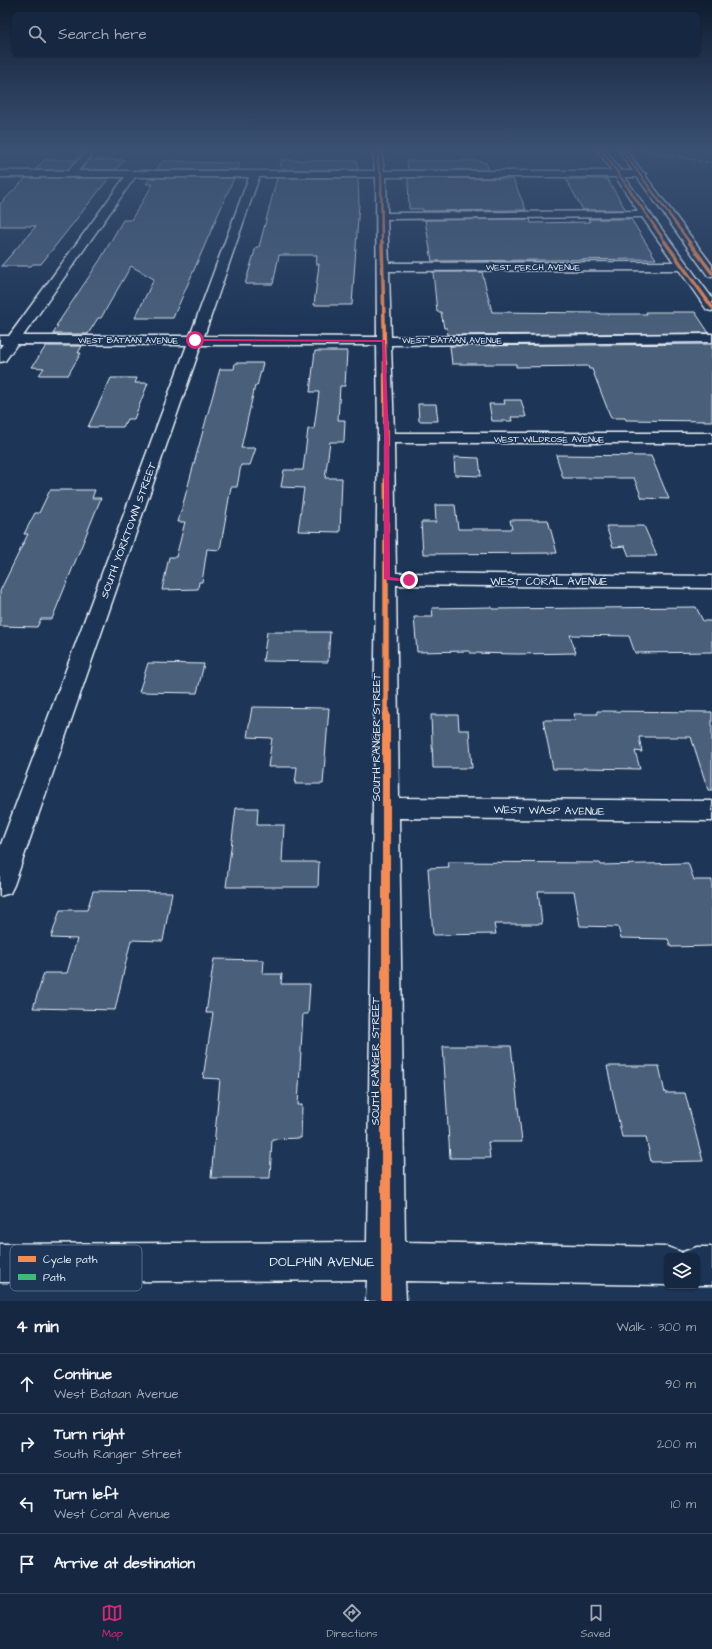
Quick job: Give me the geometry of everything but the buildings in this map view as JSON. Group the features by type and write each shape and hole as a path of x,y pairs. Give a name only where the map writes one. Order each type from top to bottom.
{"street":[{"path":"0,358 6,340 104,211"},
{"name":"SOUTH YORKTOWN STREET","path":"0,885 242,211"},
{"name":"SOUTH RANGER STREET","path":"383,211 387,579 386,1301"},
{"path":"643,211 712,307"},
{"path":"667,211 711,271"},
{"path":"383,216 645,214"},
{"name":"WEST PERCH AVENUE","path":"384,267 683,266"},
{"name":"WEST BATAAN AVENUE","path":"6,340 384,341 712,338"},
{"name":"WEST WILDROSE AVENUE","path":"386,438 712,438"},
{"name":"WEST CORAL AVENUE","path":"387,579 712,582"},
{"name":"WEST WASP AVENUE","path":"386,808 712,811"},
{"name":"DOLPHIN AVENUE","path":"142,1262 385,1261 664,1266"},
{"name":"DOLPHIN AVENUE","path":"0,1263 10,1263"},
{"path":"700,1266 712,1266"}],"cycle path":[{"path":"382,211 386,438 386,1301"},
{"path":"643,211 712,307"},
{"path":"666,211 712,273"}],"route":[{"path":"195,340 384,341 387,579 409,580"}]}
